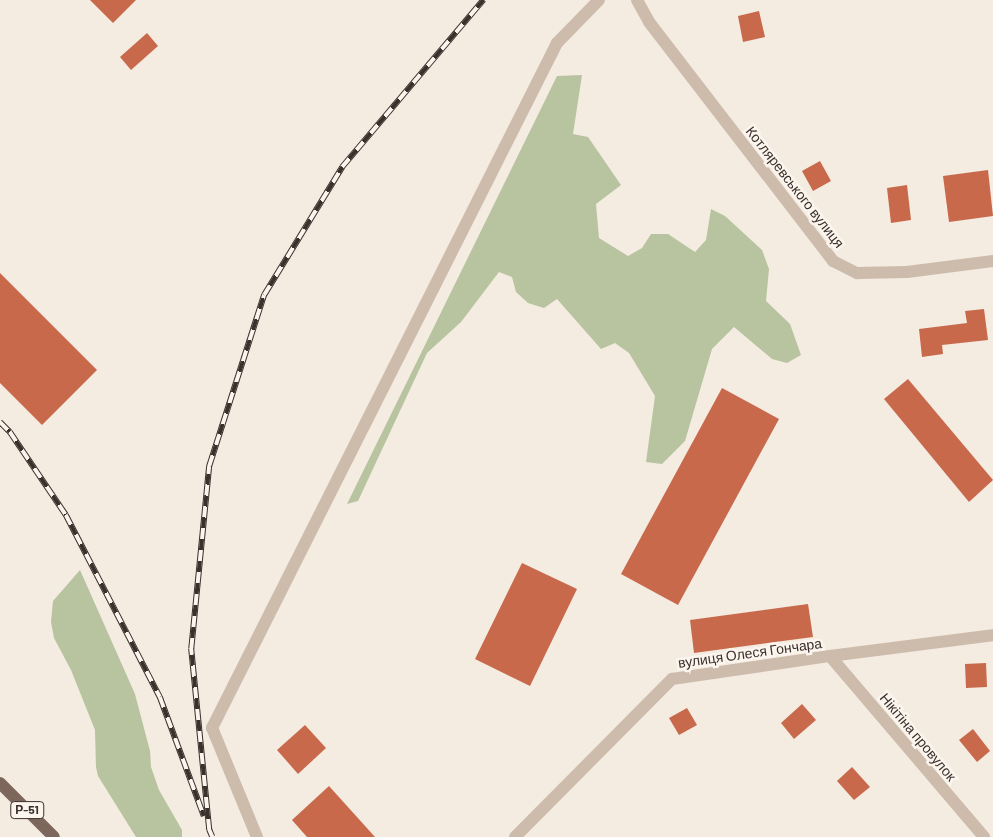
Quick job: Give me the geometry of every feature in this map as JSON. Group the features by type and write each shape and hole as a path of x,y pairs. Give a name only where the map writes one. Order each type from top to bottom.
{"main road":[{"name":"Р-51","path":"0,783 54,837"}],"street":[{"path":"256,837 212,728 557,43 599,0"},
{"name":"Котляревського вулиця","path":"637,0 649,22 833,261 857,273 907,272 993,260"},
{"name":"вулиця Олеся Гончара","path":"515,837 672,679 993,635"},
{"name":"Нікітіна провулок","path":"830,656 984,837"}],"green space":[{"path":"582,75 573,134 588,137 621,185 596,204 599,238 628,256 642,248 651,234 668,234 695,252 706,240 711,209 725,216 762,250 769,269 766,301 790,324 801,355 787,363 772,359 734,327 712,349 685,441 662,464 646,462 655,396 629,353 615,343 601,349 557,299 544,308 528,303 516,292 512,277 499,272 461,322 427,353 358,501 347,504 557,76"},
{"path":"80,570 135,694 150,751 151,767 159,790 182,830 182,837 136,837 98,776 95,730 71,670 54,638 51,622 53,601"}],"building":[{"path":"90,0 136,0 113,23"},
{"path":"759,11 765,37 743,42 738,16"},
{"path":"147,33 158,46 131,70 120,57"},
{"path":"820,161 831,181 813,191 802,171"},
{"path":"988,170 993,216 949,222 943,176"},
{"path":"907,185 911,220 891,223 887,188"},
{"path":"0,273 97,370 42,425 0,383"},
{"path":"984,309 988,340 942,345 943,354 922,357 919,329 967,323 965,311"},
{"path":"908,379 993,480 969,502 884,399"},
{"path":"722,388 779,419 678,605 621,574"},
{"path":"522,563 577,589 530,686 475,659"},
{"path":"808,604 813,637 694,653 690,620"},
{"path":"986,663 987,687 966,688 965,664"},
{"path":"802,704 816,720 794,739 781,723"},
{"path":"687,708 697,725 679,735 669,718"},
{"path":"305,725 326,748 298,774 277,750"},
{"path":"973,729 990,751 977,762 959,740"},
{"path":"852,767 870,787 854,800 837,781"},
{"path":"329,786 375,837 307,837 292,820"}],"railway":[{"path":"212,837 209,830 191,649 209,466 264,295 342,167 483,0"},
{"path":"0,422 10,432 66,515 160,697 204,816"}]}
